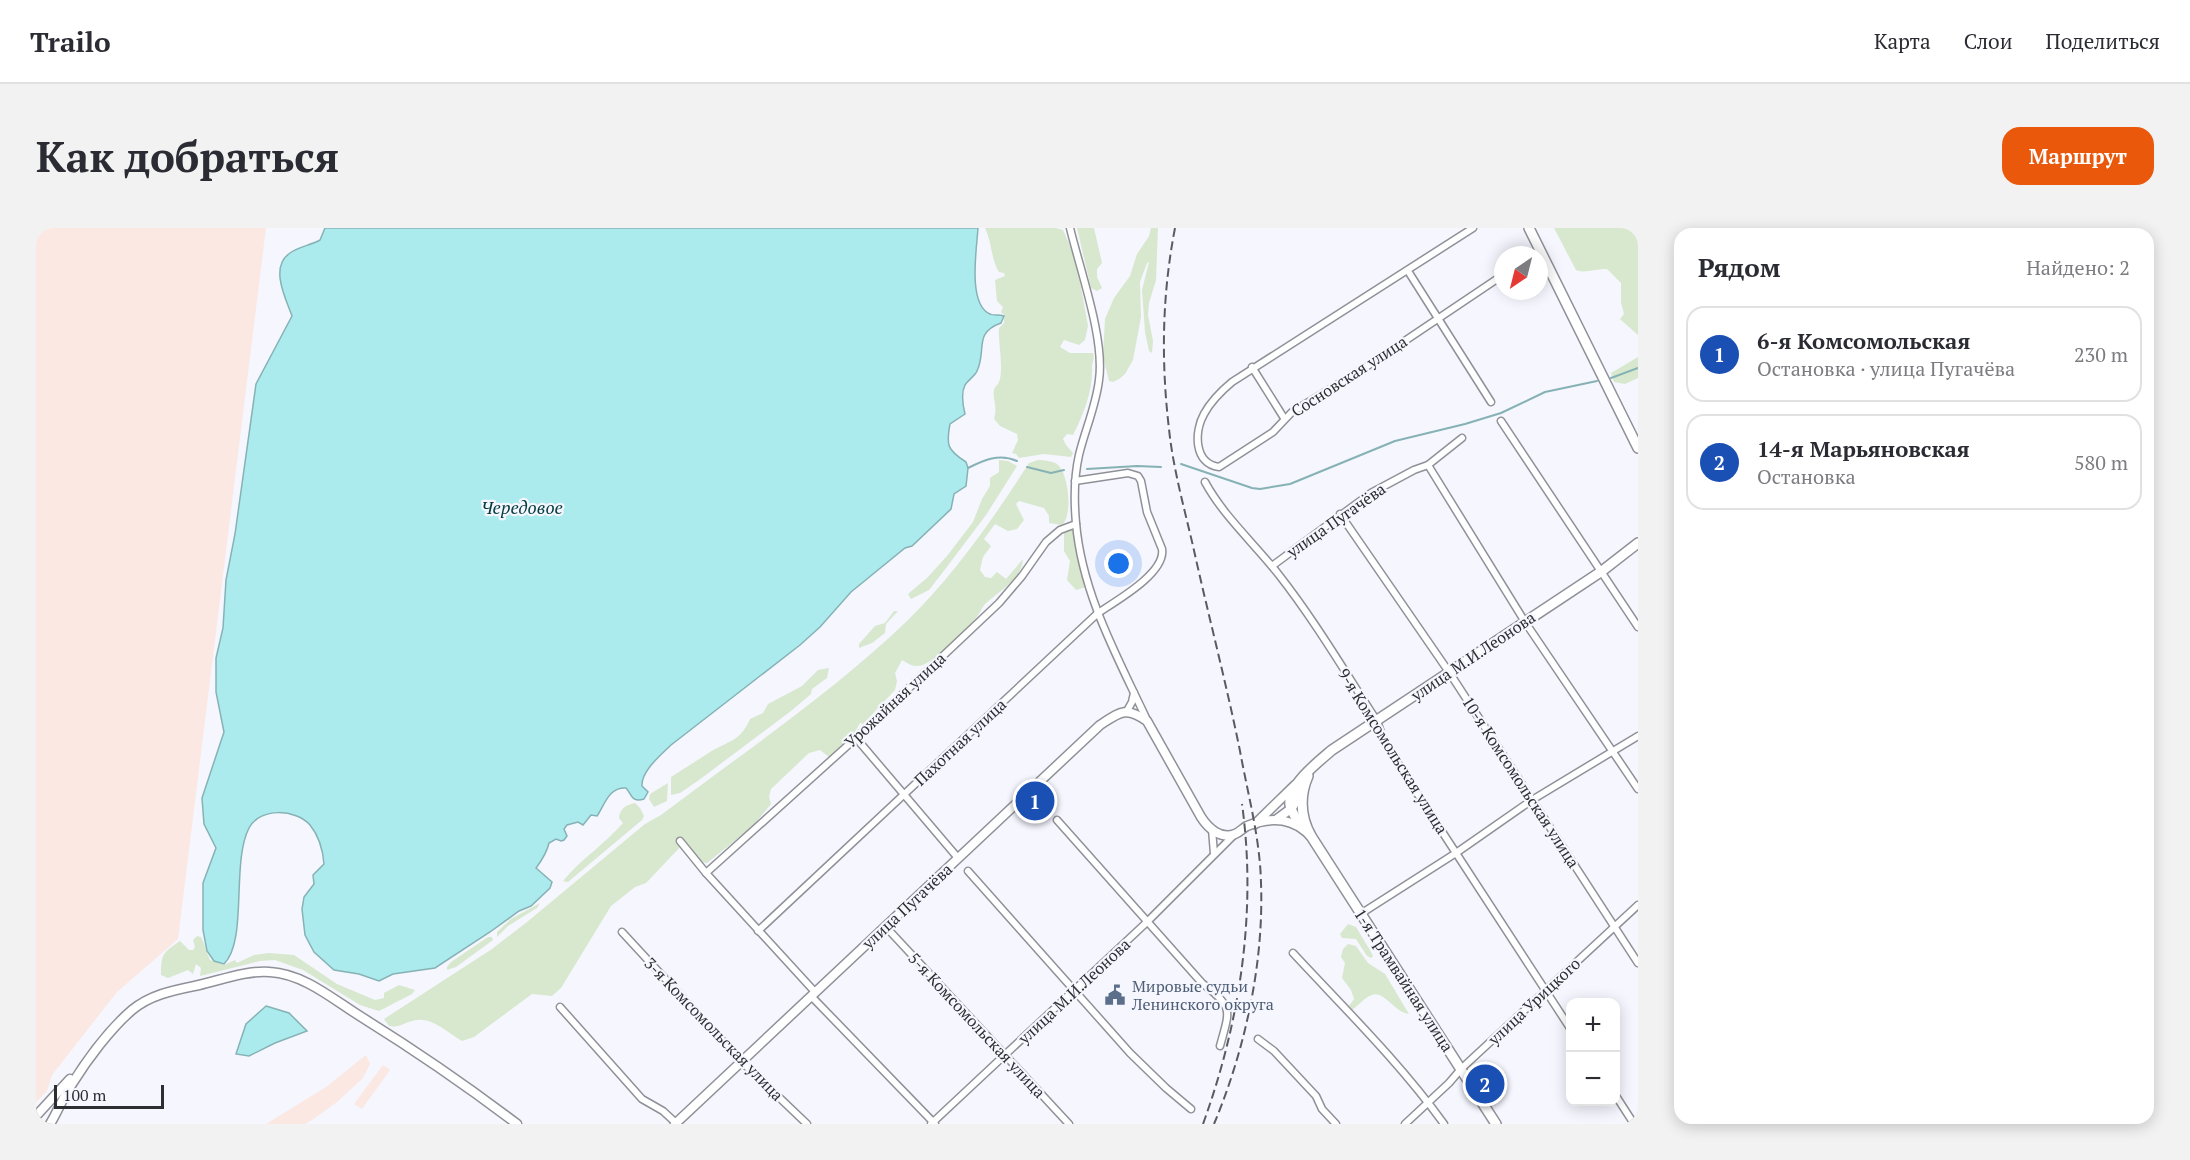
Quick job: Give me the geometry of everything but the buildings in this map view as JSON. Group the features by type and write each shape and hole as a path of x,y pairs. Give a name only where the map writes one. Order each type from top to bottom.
{"main road":[{"path":"1529,228 1638,448"},
{"name":"улица М.И.Леонова","path":"1299,786 1310,771 1332,750 1602,571 1638,543"},
{"path":"1127,711 1147,721 1201,817 1211,829 1227,836 1236,834"},
{"name":"улица Пугачёва","path":"676,1124 1100,726 1117,714 1127,711"},
{"path":"1254,824 1299,786"},
{"path":"1299,786 1290,799 1292,808 1298,821 1311,836"},
{"path":"1299,786 1305,824"},
{"path":"1276,805 1292,808 1311,836"},
{"path":"1277,819 1292,808"},
{"path":"1277,819 1294,824 1311,836"},
{"name":"улица М.И.Леонова","path":"1236,834 1245,827 1277,819"},
{"path":"1211,829 1228,830 1245,827"},
{"name":"1-я Трамвайная улица","path":"1311,836 1496,1124"},
{"path":"50,1124 71,1085 92,1057 124,1017 142,1002 159,994 251,973 270,972 285,974 327,994 436,1065 517,1124"},
{"path":"36,1116 92,1057"}],"street":[{"path":"1070,228 1096,329 1100,365 1099,380 1078,456 1075,481 1076,524 1087,585 1147,721"},
{"path":"1284,418 1252,367 1473,228"},
{"path":"1408,271 1491,402"},
{"name":"Сосновская улица","path":"1252,367 1215,396 1202,417 1198,443 1201,458 1210,466 1219,467 1274,432 1284,418 1363,369 1494,281"},
{"path":"1501,421 1638,627"},
{"name":"улица Пугачёва","path":"1272,566 1371,493 1428,465 1462,438"},
{"path":"1428,465 1525,622 1638,789"},
{"name":"Пахотная улица","path":"758,931 1098,613 1133,590 1151,573 1163,556 1147,512 1138,476 1128,474 1075,481"},
{"name":"9-я Комсомольская улица","path":"1204,482 1216,501 1293,592 1377,721 1384,741 1566,1022"},
{"name":"10-я Комсомольская улица","path":"1340,514 1449,672 1638,963"},
{"name":"Урожайная улица","path":"706,873 856,738 999,603 1046,542 1060,530 1076,524"},
{"path":"1127,711 1134,692"},
{"path":"1362,913 1456,853 1532,800 1638,736"},
{"path":"856,738 958,858"},
{"path":"1057,820 1202,983 1221,997 1228,1007 1221,1046"},
{"path":"1211,829 1214,854"},
{"name":"улица М.И.Леонова","path":"933,1123 1147,922 1236,834"},
{"path":"680,841 813,994 933,1123"},
{"path":"968,871 1130,1053 1191,1109"},
{"name":"улица Урицкого","path":"1406,1124 1461,1069 1638,906"},
{"name":"5-я Комсомольская улица","path":"885,927 1068,1124"},
{"name":"3-я Комсомольская улица","path":"622,932 742,1062 807,1124"},
{"path":"1293,953 1428,1102 1444,1124"},
{"path":"560,1007 642,1099 663,1111 676,1124"},
{"path":"1258,1039 1274,1051 1316,1096 1322,1109 1336,1124"},
{"path":"1620,1101 1637,1124"}],"shaded area":[{"path":"36,228 266,228 178,939 117,992 52,1075 47,1091 36,1102"},
{"path":"366,1055 370,1064 363,1078 337,1102 312,1120 305,1124 266,1124 326,1087"},
{"path":"383,1065 390,1070 362,1109 354,1104"}],"green space":[{"path":"985,228 1056,228 1063,230 1076,259 1088,326 1085,340 1079,345 1064,340 1060,347 1070,353 1093,353 1094,357 1091,384 1084,410 1073,435 1067,434 1063,439 1073,453 1071,457 1044,454 1019,458 1012,453 1018,440 1017,434 1000,426 994,419 994,390 999,382 1001,370 999,328 1004,323 1004,315 1001,312 1003,307 997,301 995,280 1005,276 996,267"},
{"path":"1077,228 1094,228 1102,263 1097,269 1097,277 1102,288 1097,291 1091,288"},
{"path":"1151,228 1158,228 1156,280 1148,315 1153,341 1152,353 1149,351 1145,332 1142,290 1149,262 1140,282 1141,317 1133,360 1125,374 1113,382 1109,381 1103,356 1105,319 1114,298 1130,276 1137,254 1149,236"},
{"path":"1554,228 1638,228 1638,335 1620,319 1624,314 1621,302 1621,283 1607,269 1576,270"},
{"path":"1638,357 1638,378 1625,384 1614,382 1611,373"},
{"path":"999,460 1008,461 1017,466 986,515 929,590 911,599 908,594 947,556 973,522 990,486 990,478 999,472"},
{"path":"1038,460 1057,464 1064,476 1068,494 1068,513 1062,525 1049,523 1049,516 1044,508 1019,501 1016,504 1024,520 1017,529 1008,531 995,524 984,539 991,546 983,557 980,570 985,577 991,578 997,572 1006,579 1023,559 1022,566 1014,579 985,604 978,616 928,663 917,666 902,660 895,673 897,681 895,690 863,724 860,723 852,737 829,757 820,750 809,753 771,789 769,797 771,804 753,826 707,863 702,862 685,842 646,883 635,887 611,906 561,988 552,996 532,994 474,1037 462,1041 438,1025 425,1020 389,1026 384,1019 492,949 645,824 661,815 849,673 925,603 987,525 1029,463"},
{"path":"1068,529 1074,531 1081,575 1086,587 1076,590 1067,580 1070,561 1064,551 1064,532"},
{"path":"894,611 898,611 886,624 885,633 872,643 859,648 859,644 875,626 885,623"},
{"path":"829,668 827,678 812,689 811,694 791,711 699,780 680,793 671,795 671,777 732,741 742,733 750,719 763,713 768,704 802,686 818,670"},
{"path":"668,783 667,801 654,807 649,799 650,794"},
{"path":"635,803 644,816 642,820 568,882 563,881 623,823 619,818 622,809"},
{"path":"540,903 537,908 508,926 497,937 497,932 511,919"},
{"path":"1348,924 1356,927 1373,956 1371,958 1367,956 1356,939 1342,938 1340,934"},
{"path":"197,936 201,937 210,960 224,965 235,960 237,963 254,955 269,953 294,955 337,984 375,1000 384,998 384,993 399,985 415,990 412,994 379,1011 360,1005 303,970 275,960 260,961 200,976 201,968 196,964 193,974 188,970 168,978 161,975 164,954 180,941 189,950 193,950 195,947 193,940"},
{"path":"488,937 492,937 493,940 456,967 447,970 451,962"},
{"path":"1348,944 1356,946 1368,963 1385,974 1409,1014 1376,994 1352,1010 1349,1006 1354,999 1351,990 1342,978 1345,963 1341,957 1343,949"}],"water":[{"name":"Чередовое","path":"325,228 978,228 975,274 978,299 990,314 1004,316 1001,323 992,327 984,337 977,371 964,388 965,414 950,424 949,446 966,462 968,468 966,486 954,494 951,509 912,546 905,548 851,592 820,627 800,645 671,745 652,764 645,775 642,786 648,792 644,799 637,800 626,788 620,788 611,793 597,816 591,815 583,825 578,822 567,825 564,829 567,836 564,840 556,839 549,843 536,868 552,882 550,888 531,906 519,911 435,968 393,974 379,981 359,974 334,970 314,952 305,935 302,909 304,897 314,884 313,875 324,864 322,849 310,825 287,813 261,816 249,828 241,861 236,938 224,964 214,961 207,951 203,930 203,883 216,848 204,824 202,798 224,732 216,692 216,658 223,628 226,580 235,534 256,384 292,316 281,283 281,266 284,259 293,251 320,240"},
{"path":"266,1006 289,1013 307,1031 249,1056 236,1054 246,1024"}],"waterway":[{"path":"1611,378 1638,368"},
{"path":"1181,464 1252,488 1260,489 1290,484 1395,441 1501,413 1545,392 1597,381"},
{"path":"968,468 986,460 998,458 1017,461"},
{"path":"1027,467 1051,473 1064,470"},
{"path":"1087,469 1161,467"}],"railway":[{"path":"1175,228 1167,278 1164,328 1166,404 1171,444 1179,488 1240,751 1256,833 1261,883 1259,944 1250,1006 1235,1066 1214,1124"},
{"path":"1203,1124 1227,1046 1242,966 1247,885 1242,804"}],"place":[{"name":"6-я Комсомольская","path":"1035,801"},
{"name":"Мировые судьи Ленинского округа","path":"1115,995"},
{"name":"14-я Марьяновская","path":"1485,1084"}]}
